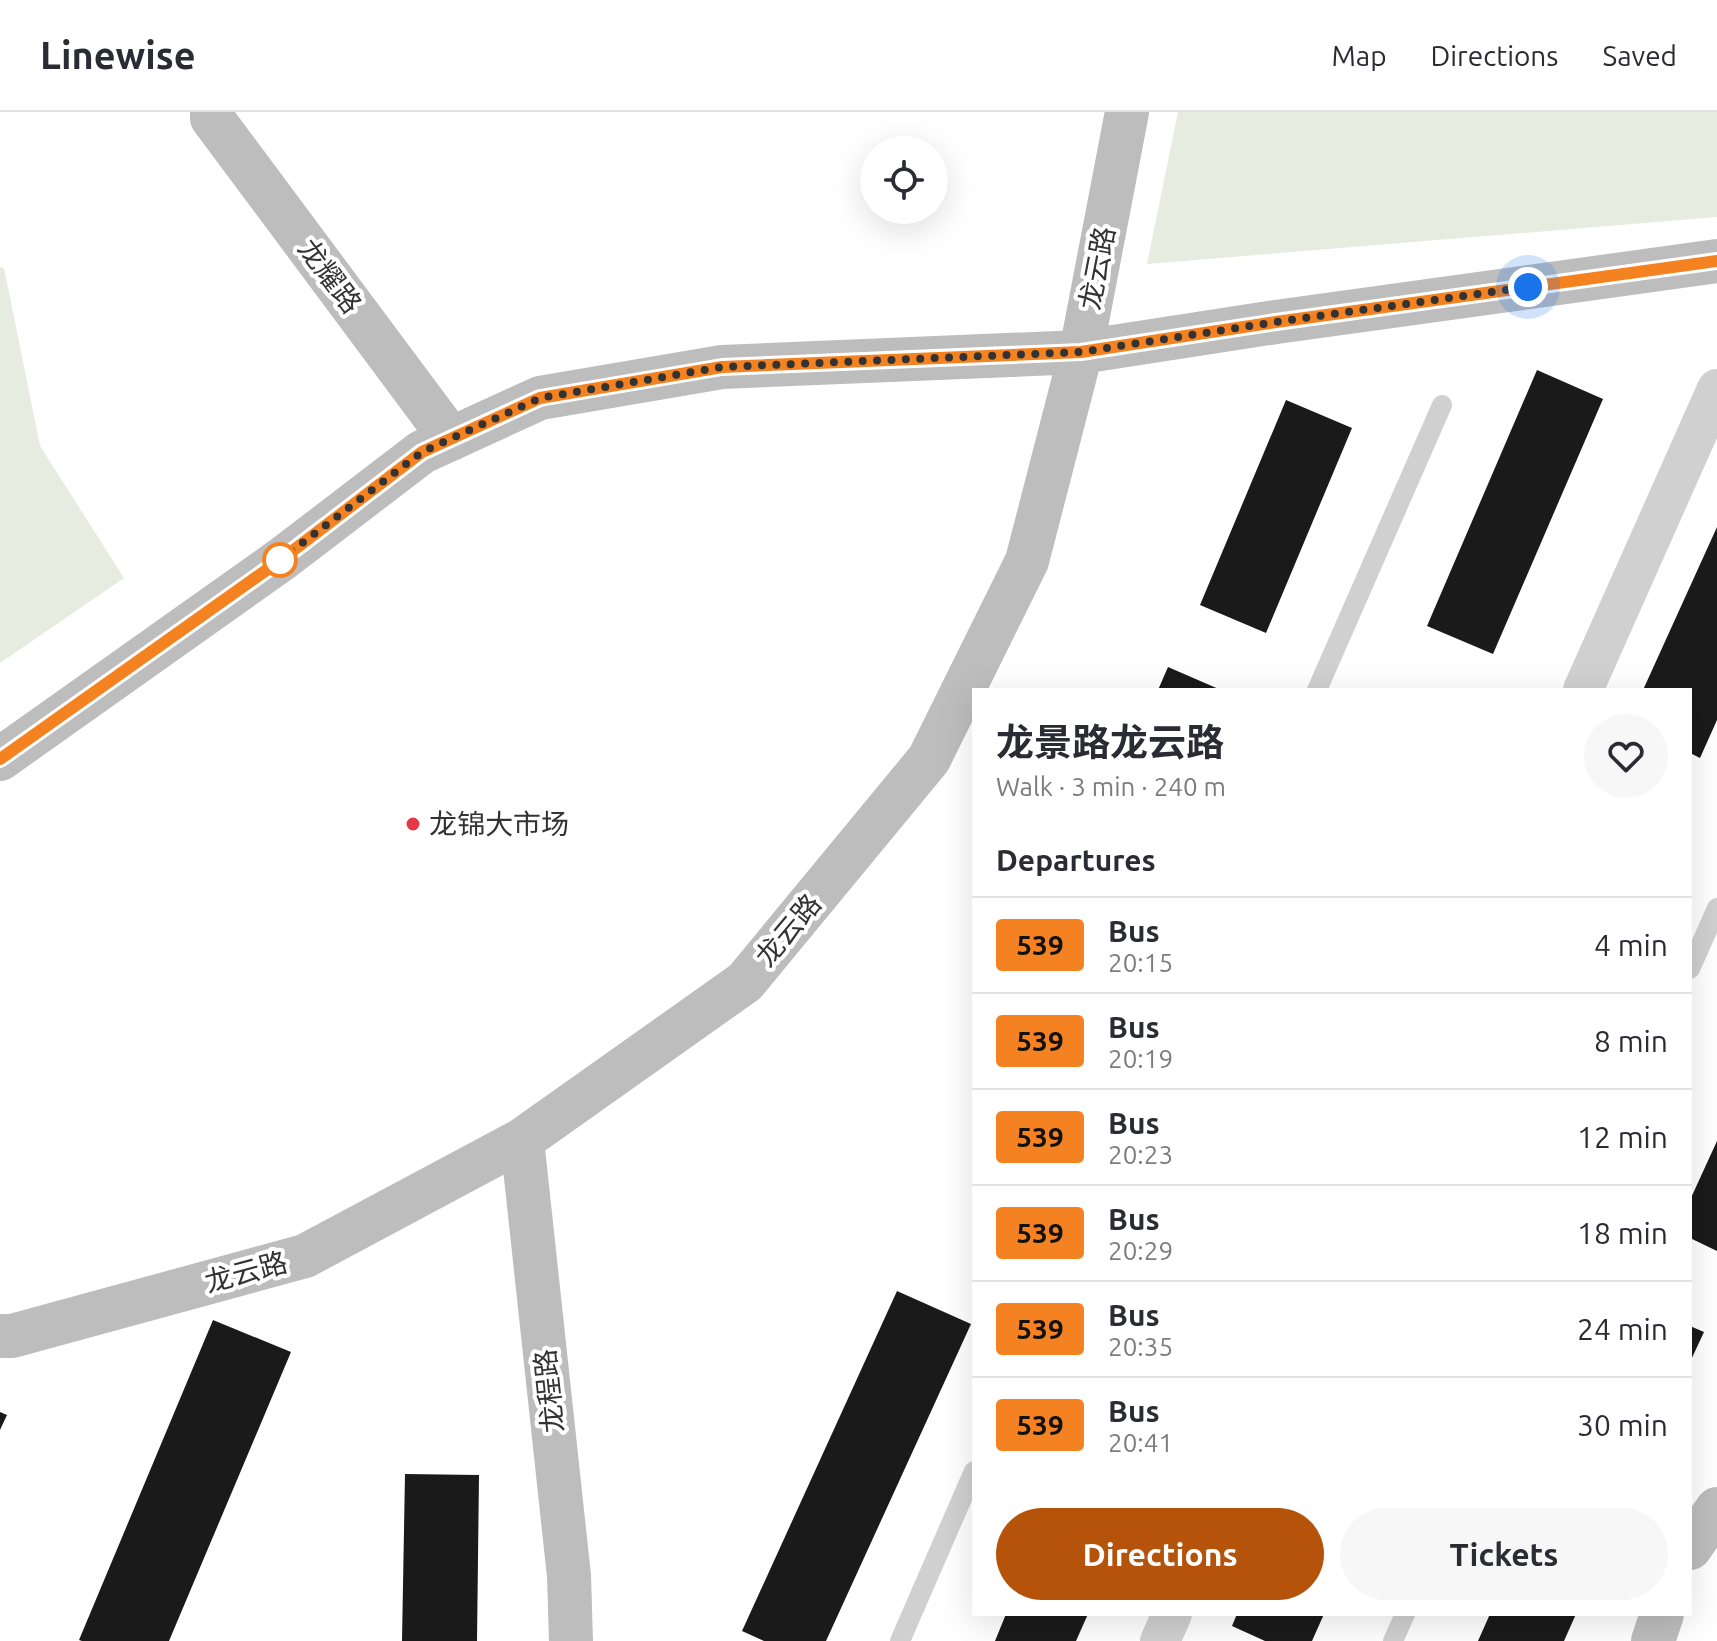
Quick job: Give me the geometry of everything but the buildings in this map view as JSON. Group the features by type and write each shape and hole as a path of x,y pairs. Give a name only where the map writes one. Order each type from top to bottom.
{"street":[{"name":"龙耀路","path":"212,112 212,118 451,439"},
{"name":"龙云路","path":"0,1336 12,1336 305,1256 522,1140 745,982 929,759 1027,561 1081,352 1127,112"},
{"path":"0,759 282,559 422,452 540,398 722,367 1081,352 1717,261"},
{"path":"1584,688 1717,389"},
{"name":"龙程路","path":"522,1140 569,1576 571,1641"},
{"path":"1692,1545 1717,1509"},
{"path":"1160,1641 1171,1616"},
{"path":"1653,1641 1661,1616"}],"lane":[{"path":"1318,688 1442,405"},
{"path":"1692,964 1717,908"},
{"path":"900,1641 972,1476"},
{"path":"1393,1641 1404,1616"}],"shaded area":[{"path":"1178,112 1717,112 1717,217 1147,264"},
{"path":"0,267 4,268 40,446 124,578 0,663"}],"bus line":[{"name":"539","path":"0,759 282,559 422,452 540,398 722,367 1081,352 1717,261"}],"place":[{"name":"龙锦大市场","path":"413,824"}],"route":[{"path":"280,560 422,452 540,398 722,367 1081,352 1528,287"}]}
